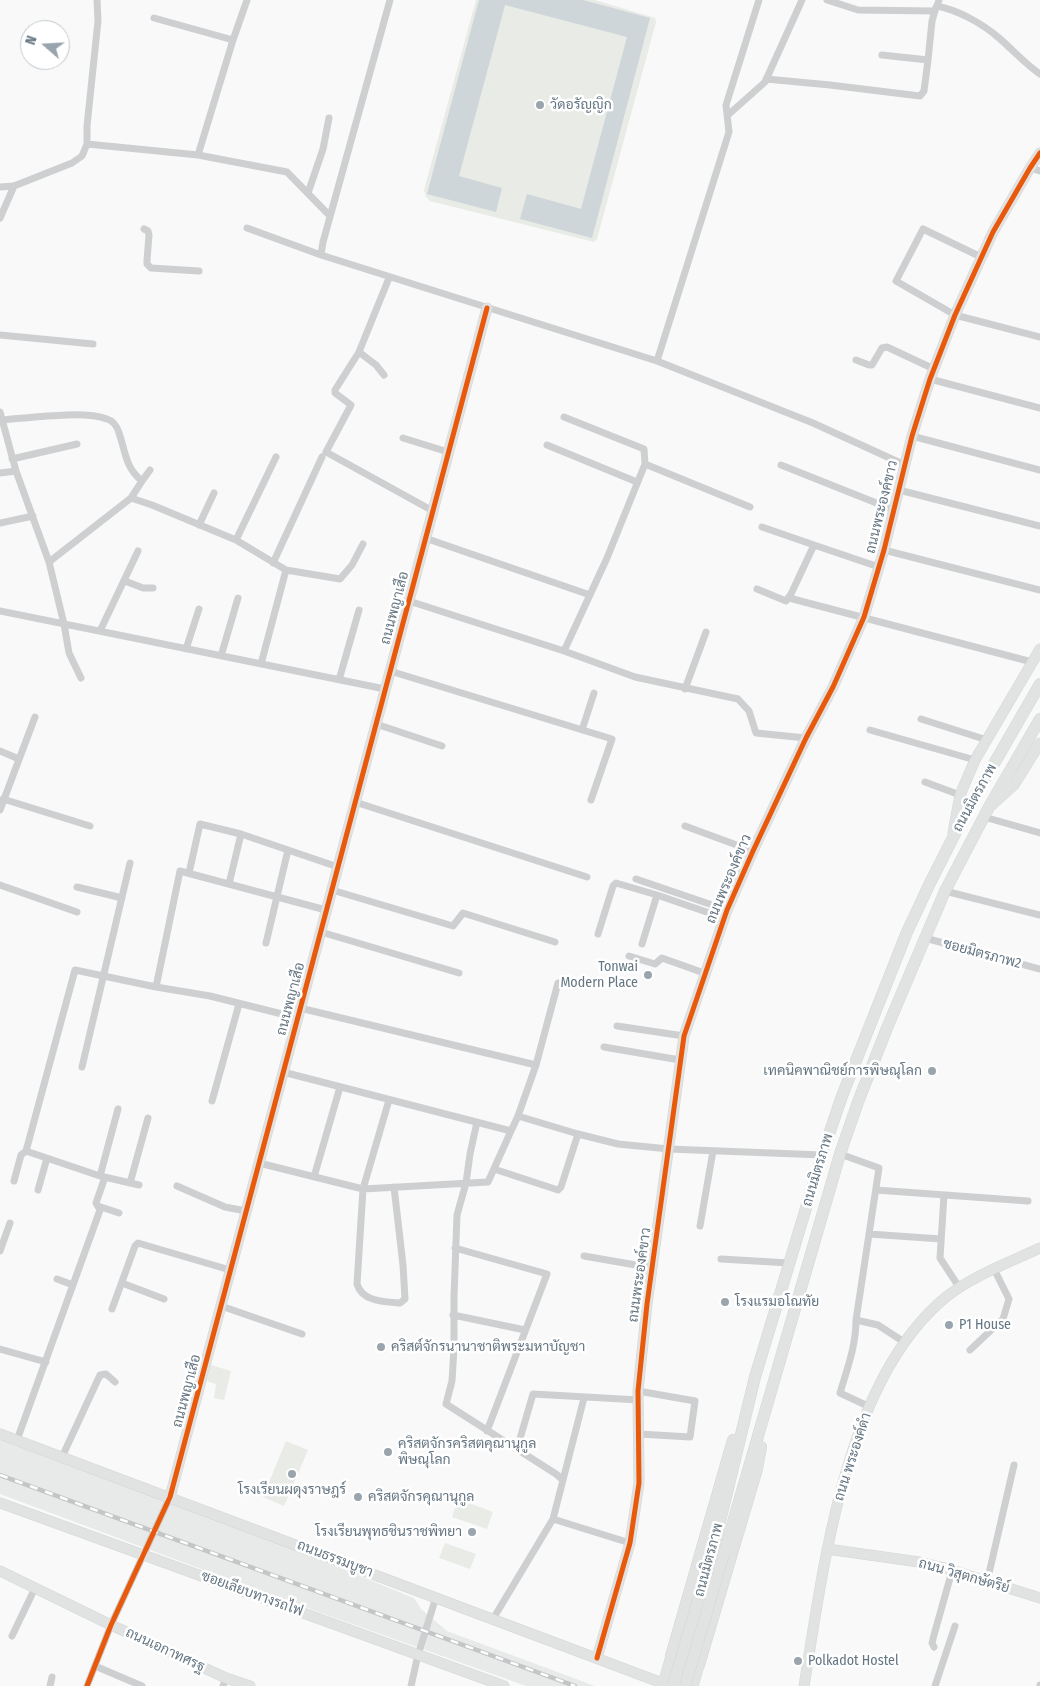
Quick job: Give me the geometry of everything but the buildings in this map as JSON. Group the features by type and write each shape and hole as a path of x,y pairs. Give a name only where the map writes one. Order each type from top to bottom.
{"main road":[{"name":"ถนนมิตรภาพ","path":"685,1686 718,1552 755,1377 822,1154 842,1096 904,941 952,839 987,774 1040,684"},
{"name":"ถนนมิตรภาพ","path":"668,1685 718,1552 767,1403 840,1154 865,1083 945,891 986,812 1040,719"},
{"path":"755,1377 728,1456 671,1656 675,1669 689,1673 699,1665 757,1469 767,1403"}],"street":[{"path":"0,187 14,186 72,163 82,156 87,144 87,126 98,21 96,0"},
{"path":"198,155 247,0"},
{"path":"321,256 330,216 390,0"},
{"path":"657,361 729,132 726,104 759,0"},
{"path":"728,115 766,79 802,0"},
{"path":"827,0 858,10 937,6 944,8 973,20 997,36 1032,69 1040,74"},
{"path":"766,79 920,96 924,91 937,6"},
{"path":"154,18 233,40"},
{"path":"882,55 928,60"},
{"path":"308,193 320,158 329,118"},
{"path":"87,144 198,155 288,172 330,216"},
{"name":"ถนนพระองค์ขาว","path":"597,1658 630,1544 639,1483 639,1395 647,1304 684,1036 704,973 752,852 806,738 833,688 864,617 884,550 912,436 930,379 954,316 1001,217 1040,153"},
{"path":"1030,168 1040,171"},
{"path":"0,218 14,186"},
{"path":"247,228 321,256 657,361 813,423 905,465"},
{"path":"144,229 148,231 149,235 146,260 151,268 199,271"},
{"path":"981,257 923,229 896,281 954,316 1040,337"},
{"path":"389,278 359,352 335,390 335,394 351,405 326,452 432,511"},
{"name":"ถนนพญาเสือ","path":"87,1686 111,1626 170,1497 487,308"},
{"path":"0,335 93,344"},
{"path":"856,360 872,365 882,348 887,347 934,369"},
{"path":"359,352 376,365 384,375"},
{"path":"930,379 1040,408"},
{"path":"0,412 12,459 49,562 69,653 81,678"},
{"path":"2,420 84,414 107,419 114,423 119,431 128,466 134,475 142,481"},
{"path":"564,417 644,449 645,464 607,558 564,651"},
{"path":"912,436 1040,470"},
{"path":"403,438 448,452"},
{"path":"12,459 77,444"},
{"path":"547,446 637,482"},
{"path":"236,540 276,457"},
{"path":"274,563 322,457"},
{"path":"645,464 750,507"},
{"path":"781,465 894,510"},
{"path":"49,562 131,498 150,470"},
{"path":"0,473 16,471"},
{"path":"898,490 1040,526"},
{"path":"199,525 214,493"},
{"path":"131,498 236,540 286,570 340,579 352,565 363,544"},
{"path":"0,522 33,516"},
{"path":"762,527 879,567"},
{"path":"425,538 590,595"},
{"path":"757,589 786,601 814,545"},
{"path":"884,550 1040,590"},
{"path":"100,631 138,552"},
{"path":"261,664 286,570"},
{"path":"125,580 143,588 153,588"},
{"path":"221,656 238,598"},
{"path":"788,598 1032,662"},
{"path":"409,601 564,651 635,677 738,699 749,710 756,733 806,738"},
{"path":"186,649 199,609"},
{"path":"339,680 359,610"},
{"path":"0,611 385,690"},
{"path":"685,689 706,632"},
{"path":"952,839 960,795 975,760 1040,649"},
{"path":"390,671 612,739 591,800"},
{"path":"582,730 594,693"},
{"path":"0,810 3,797 35,717"},
{"path":"921,719 987,740"},
{"path":"376,724 442,746"},
{"path":"870,730 975,760"},
{"path":"1040,743 1014,785 986,812 1040,833"},
{"path":"0,751 19,759"},
{"path":"924,782 960,795"},
{"path":"3,797 90,826"},
{"path":"355,802 587,877"},
{"path":"189,874 200,824 240,834 338,867"},
{"path":"684,826 752,852"},
{"path":"229,884 240,834"},
{"path":"266,943 288,850"},
{"path":"82,1066 130,863"},
{"path":"156,987 180,871 326,910"},
{"path":"636,879 726,914"},
{"path":"598,934 614,884 620,883 726,914"},
{"path":"0,884 77,912"},
{"path":"77,887 122,898"},
{"path":"332,890 453,926 463,913 555,942"},
{"path":"945,891 1040,914"},
{"path":"642,944 658,895"},
{"path":"321,932 459,973"},
{"name":"ซอยมิตรภาพ2","path":"925,938 1040,969"},
{"path":"629,956 655,964 662,958 704,973"},
{"path":"14,1181 22,1153 26,1151 75,970 210,996 239,1004 299,1013 536,1065"},
{"path":"259,1163 363,1189 488,1182 518,1116 536,1065 558,983"},
{"path":"212,1101 239,1004"},
{"path":"617,1026 684,1036"},
{"path":"604,1047 680,1060"},
{"path":"283,1072 511,1131"},
{"path":"314,1177 340,1087"},
{"path":"390,1100 363,1189 358,1288 372,1299 400,1303 405,1299 394,1187"},
{"path":"17,1440 100,1210 96,1204 118,1109"},
{"path":"518,1116 618,1144 669,1149 822,1154"},
{"path":"130,1183 148,1118"},
{"path":"477,1122 466,1183 457,1215 452,1381 446,1404 517,1448 563,1480"},
{"path":"494,1169 558,1190 561,1187 578,1134"},
{"path":"26,1151 102,1176 139,1185"},
{"path":"700,1226 713,1151"},
{"path":"840,1154 879,1168 856,1320 856,1334 840,1393 870,1407"},
{"path":"38,1190 47,1158"},
{"path":"177,1186 225,1207 246,1211"},
{"path":"876,1190 1028,1201"},
{"path":"944,1195 940,1258 959,1287"},
{"path":"98,1206 119,1213"},
{"path":"0,1251 10,1223"},
{"path":"869,1234 941,1239"},
{"path":"112,1309 135,1246 140,1243 230,1270"},
{"path":"456,1248 547,1274 487,1431"},
{"name":"ถนน พระองค์ดำ","path":"804,1686 827,1549 842,1487 859,1431 884,1378 904,1342 935,1307 959,1287 1040,1248"},
{"path":"584,1256 653,1268"},
{"path":"721,1259 789,1263"},
{"path":"970,1350 1003,1320 1009,1299 994,1269"},
{"path":"57,1280 73,1286"},
{"path":"122,1283 164,1299"},
{"path":"221,1306 302,1334"},
{"path":"454,1315 525,1330"},
{"path":"856,1320 878,1325 904,1342"},
{"path":"0,1349 46,1362"},
{"path":"62,1457 100,1375 106,1374 115,1382"},
{"path":"517,1448 533,1394 584,1398 639,1395 696,1401 690,1437 639,1434"},
{"path":"493,1619 553,1519 584,1398"},
{"name":"ถนนธรรมบูชา","path":"0,1434 668,1685"},
{"path":"987,1582 1014,1465"},
{"name":"ซอยเลียบทางรถไฟ","path":"0,1503 504,1686"},
{"path":"553,1519 630,1544"},
{"name":"ถนน วิสุตกษัตริย์","path":"827,1549 919,1562 952,1570 1040,1598"},
{"path":"934,1647 932,1643 952,1570"},
{"name":"ถนนเอกาทศรฐ","path":"0,1571 224,1682 250,1686"},
{"path":"12,1636 35,1588"},
{"path":"411,1686 418,1655 436,1597"},
{"path":"935,1686 955,1626"},
{"path":"668,1685 671,1656"},
{"path":"693,1686 699,1665"},
{"path":"95,1666 142,1686"},
{"path":"50,1686 52,1677"}],"shaded area":[{"path":"476,0 595,0 655,18 656,22 597,239 594,242 430,201 426,197 424,190"},
{"path":"479,0 583,0 650,18 592,238 520,219 527,194 581,209 627,37 505,5 459,176 502,188 496,212 427,194"},
{"path":"211,1365 231,1371 224,1400 214,1398 216,1384 207,1381"},
{"path":"0,1440 296,1550 414,1598 421,1609 447,1631 595,1686 526,1686 271,1595 0,1494"},
{"path":"286,1441 308,1450 284,1506 263,1497"},
{"path":"458,1499 493,1512 487,1529 452,1517"},
{"path":"445,1543 476,1554 470,1569 439,1558"}],"railway":[{"path":"0,1475 575,1686"}],"cycle path":[{"path":"597,1658 630,1543 639,1483 638,1391 647,1304 684,1036 727,910 806,738 833,687 864,617 884,550 912,436 930,379 955,315 993,232 1040,153"},
{"path":"87,1686 111,1625 170,1497 487,308"}],"place":[{"name":"วัดอรัญญิก","path":"540,105"},
{"name":"Tonwai Modern Place","path":"648,975"},
{"name":"เทคนิคพาณิชย์การพิษณุโลก","path":"932,1071"},
{"name":"โรงแรมอโณทัย","path":"725,1302"},
{"name":"P1 House","path":"949,1325"},
{"name":"คริสต์จักรนานาชาติพระมหาบัญชา","path":"381,1347"},
{"name":"คริสตจักรคริสตคุณานุกูล พิษณุโลก","path":"388,1452"},
{"name":"โรงเรียนผดุงราษฎร์","path":"292,1474"},
{"name":"คริสตจักรคุณานุกูล","path":"358,1497"},
{"name":"โรงเรียนพุทธชินราชพิทยา","path":"472,1532"},
{"name":"Polkadot Hostel","path":"798,1661"}]}
